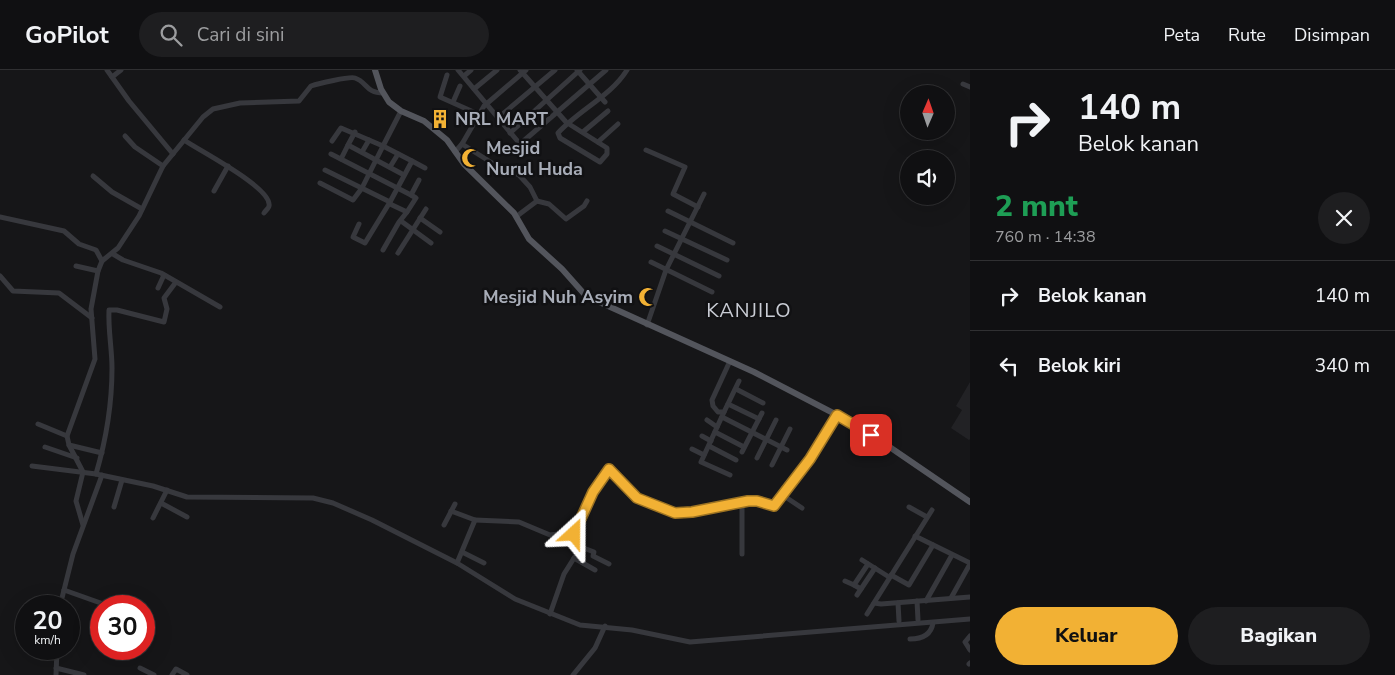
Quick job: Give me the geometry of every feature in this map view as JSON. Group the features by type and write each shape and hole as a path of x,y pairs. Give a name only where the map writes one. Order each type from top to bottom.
{"main road":[{"path":"375,70 383,93 389,102 402,112 429,125 447,140 464,164 517,216 529,239 562,269 586,296 730,361 837,415 875,437 970,502"}],"street":[{"path":"107,70 129,101 173,154"},
{"path":"112,77 121,70"},
{"path":"458,70 520,144 606,70"},
{"path":"464,76 471,70"},
{"path":"474,89 497,70"},
{"path":"498,118 555,70"},
{"path":"510,133 579,70 605,102"},
{"path":"455,152 462,144 478,114 523,71 556,112 569,124 608,150 600,162 559,137 558,133 569,124 601,96 627,70"},
{"path":"447,75 439,95 478,114"},
{"path":"83,525 76,501 83,472 69,445 67,436 95,358 92,318 98,271 102,262 112,254 142,209 163,166 208,112 221,106 299,101 313,85 329,83 345,77 355,78 370,91 383,93"},
{"path":"963,84 970,88"},
{"path":"453,102 460,86"},
{"path":"583,132 608,111"},
{"path":"320,183 351,200 355,198 402,112"},
{"path":"598,142 618,124"},
{"path":"332,141 341,128 355,132 425,168"},
{"path":"341,159 355,132"},
{"path":"125,136 135,147 152,156 163,166"},
{"path":"184,140 228,166 254,185 266,199 269,206 264,212"},
{"path":"362,152 370,140"},
{"path":"462,144 500,168 519,175 530,187 537,202"},
{"path":"348,145 404,175"},
{"path":"646,150 685,167 673,194 698,206"},
{"path":"331,154 416,198 384,250"},
{"path":"390,167 398,154"},
{"path":"359,224 353,237 365,243 390,203 412,161"},
{"path":"214,191 228,166"},
{"path":"325,170 408,212"},
{"path":"93,176 112,192 142,209"},
{"path":"411,196 418,180"},
{"path":"647,325 666,270 704,194"},
{"path":"517,216 537,202 549,204 566,219 584,206 587,201"},
{"path":"398,254 426,209"},
{"path":"668,211 733,243"},
{"path":"0,216 64,231 79,244 96,250 102,262"},
{"path":"420,218 440,232"},
{"path":"401,222 431,243"},
{"path":"665,231 727,260"},
{"path":"657,246 720,276"},
{"path":"112,254 164,275 220,307"},
{"path":"651,262 712,292"},
{"path":"76,266 98,271"},
{"path":"158,288 164,275"},
{"path":"0,276 13,291 59,293 92,318"},
{"path":"63,595 73,554 82,533 99,475 110,412 112,367 109,310 117,310 164,322 167,309 164,298 176,282"},
{"path":"730,361 712,400 713,406 718,412 751,432 787,450"},
{"path":"730,474 702,462 740,381"},
{"path":"736,388 763,403"},
{"path":"728,404 759,419"},
{"path":"706,420 743,450 762,413"},
{"path":"609,564 593,556 594,552 580,547 574,532 593,492 609,469 637,498 675,513 692,512 742,501 757,501 774,506 784,496 837,415"},
{"path":"757,458 776,420"},
{"path":"38,424 67,436"},
{"path":"772,465 790,428"},
{"path":"702,436 736,460"},
{"path":"69,445 102,453"},
{"path":"45,447 77,459"},
{"path":"692,449 704,455"},
{"path":"32,466 99,475 167,490 187,497 318,499 365,517 457,563 507,595 578,624 605,626 690,642 970,620"},
{"path":"114,507 122,480"},
{"path":"153,518 167,490"},
{"path":"784,496 802,508"},
{"path":"742,501 742,554"},
{"path":"162,503 187,517"},
{"path":"444,525 455,504"},
{"path":"910,508 927,517"},
{"path":"868,614 932,510"},
{"path":"451,511 475,520 519,522 550,535 574,532"},
{"path":"457,563 475,520"},
{"path":"915,536 970,564 951,598"},
{"path":"862,560 909,585 933,545"},
{"path":"550,614 564,574 580,547"},
{"path":"462,552 484,562"},
{"path":"926,601 952,555"},
{"path":"574,558 596,570"},
{"path":"854,585 868,564"},
{"path":"857,595 875,568"},
{"path":"845,581 861,589"},
{"path":"64,590 90,599"},
{"path":"874,602 880,604 898,603 970,596"},
{"path":"917,601 918,620"},
{"path":"898,603 899,621"},
{"path":"910,639 924,636 931,631 933,623"},
{"path":"573,675 595,648 605,626"},
{"path":"970,636 965,642 970,650"},
{"path":"56,660 56,675"},
{"path":"56,668 84,675"},
{"path":"140,668 154,675"},
{"path":"172,675 175,669 188,675"}],"shaded area":[{"path":"970,382 969,440 951,428 962,410 956,406"}],"place":[{"name":"NRL MART","path":"440,119"},
{"name":"Mesjid Nurul Huda","path":"471,158"},
{"name":"Mesjid Nuh Asyim","path":"648,297"}],"district":[{"name":"KANJILO","path":"749,310"}],"route":[{"path":"574,534 593,492 609,469 617,474 637,498 655,503 675,513 692,512 722,504 748,501 757,501 774,506 779,503 810,459 837,415 871,435"}]}
